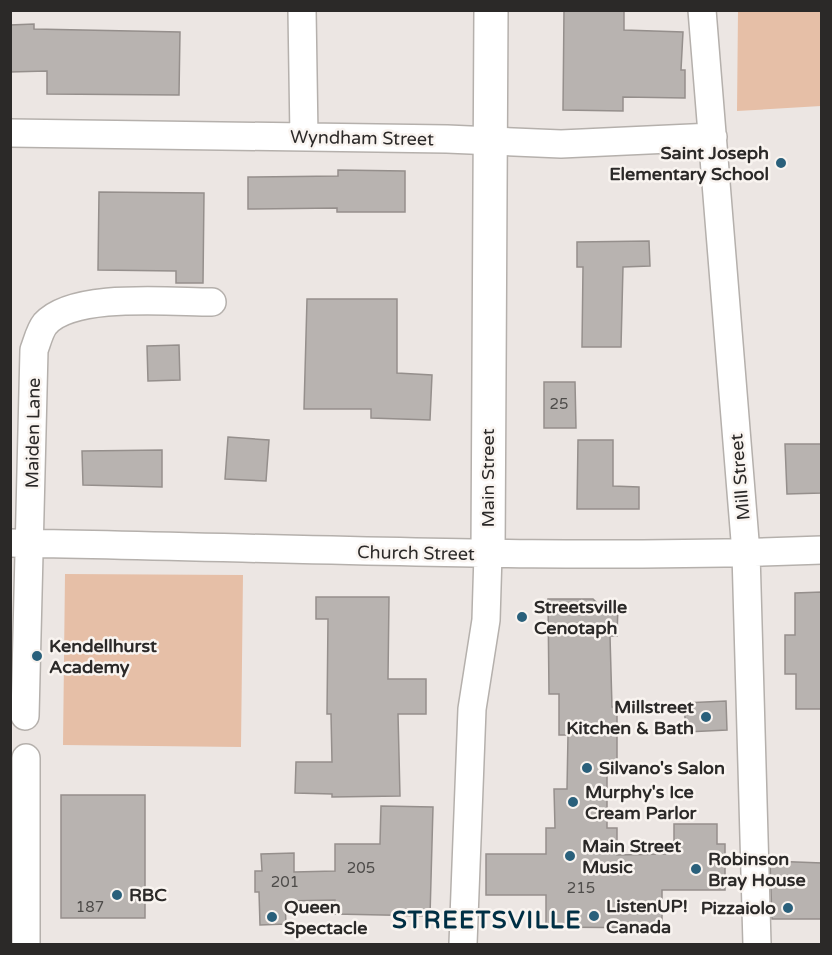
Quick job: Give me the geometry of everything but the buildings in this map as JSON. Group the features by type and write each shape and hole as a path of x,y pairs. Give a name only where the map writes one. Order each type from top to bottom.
{"street":[{"path":"302,10 304,137"},
{"name":"Main Street","path":"463,945 472,709 486,620 488,554 491,10"},
{"name":"Mill Street","path":"702,10 746,553 757,945"},
{"name":"Wyndham Street","path":"10,133 304,137 561,144 713,137"},
{"name":"Maiden Lane","path":"25,716 21,544 34,350 44,324 65,310 91,302 212,302"},
{"name":"Church Street","path":"21,544 488,554 746,553 822,550"},
{"path":"26,758 27,945"}],"shaded area":[{"path":"738,11 821,11 821,106 737,111"},
{"path":"65,574 243,575 241,747 63,745"}],"place":[{"name":"Saint Joseph Elementary School","path":"781,163"},
{"name":"Streetsville Cenotaph","path":"522,617"},
{"name":"Kendellhurst Academy","path":"37,656"},
{"name":"Millstreet Kitchen & Bath","path":"706,717"},
{"name":"Silvano's Salon","path":"587,768"},
{"name":"Murphy's Ice Cream Parlor","path":"573,802"},
{"name":"Main Street Music","path":"570,856"},
{"name":"Robinson Bray House","path":"696,869"},
{"name":"RBC","path":"117,895"},
{"name":"Pizzaiolo","path":"788,908"},
{"name":"ListenUP! Canada","path":"594,916"},
{"name":"Queen Spectacle","path":"272,917"}],"district":[{"name":"STREETSVILLE","path":"487,920"}]}
